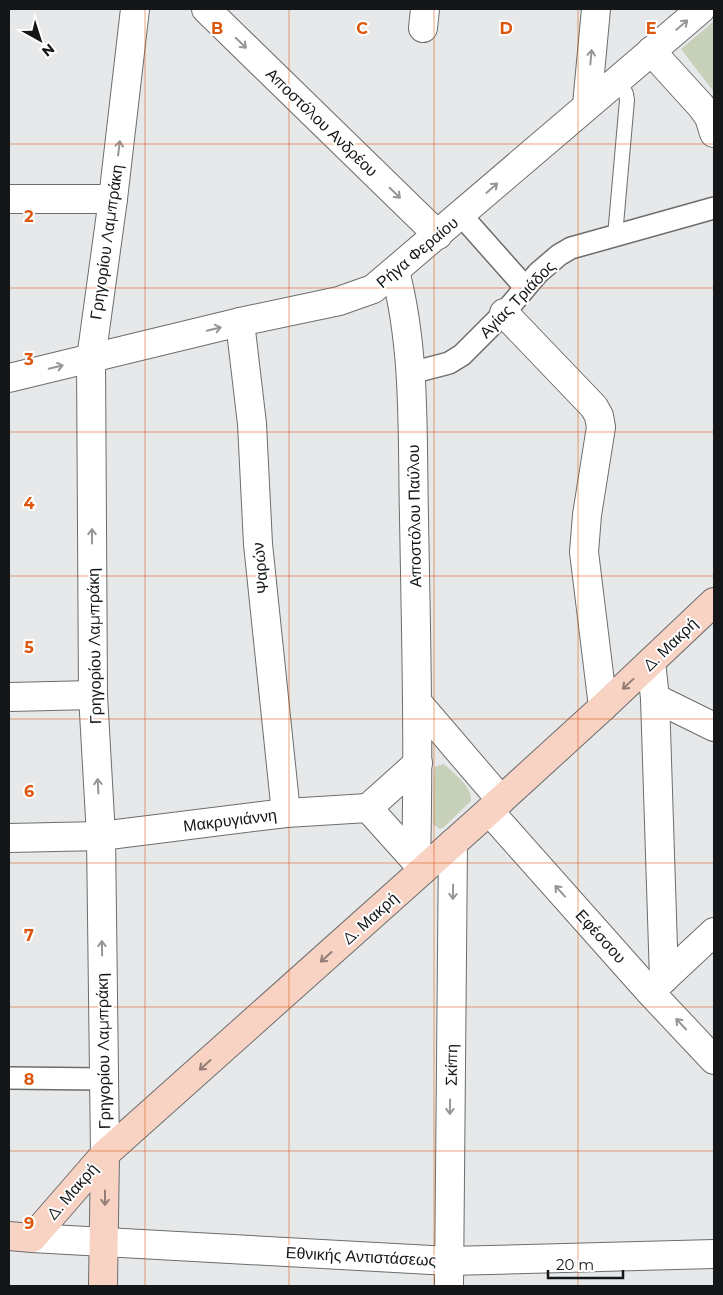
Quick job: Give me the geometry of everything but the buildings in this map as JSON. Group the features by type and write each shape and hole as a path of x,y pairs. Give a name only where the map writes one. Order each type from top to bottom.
{"main road":[{"name":"Δ. Μακρή","path":"20,1237 105,1154 420,866 453,843 495,805 603,707 714,602"},
{"name":"Γρηγορίου Λαμπράκη","path":"103,1286 105,1154"}],"street":[{"name":"Γρηγορίου Λαμπράκη","path":"105,1154 101,836 93,695 90,359 113,199 135,9"},
{"name":"Αποστόλου Ανδρέου","path":"206,9 438,235"},
{"path":"587,105 596,9"},
{"name":"Ρήγα Φεραίου","path":"9,378 240,322 354,297 373,289 701,9"},
{"path":"651,51 701,106 709,117 714,133"},
{"path":"9,199 113,199"},
{"name":"Αγίας Τριάδος","path":"411,373 448,363 462,355 504,313 525,287 559,255 571,248 714,208"},
{"path":"461,215 525,287"},
{"name":"Αποστόλου Παύλου","path":"395,271 402,299 411,373 420,866"},
{"path":"504,313 594,407 599,416 601,426 600,440 587,515 584,552 603,707"},
{"name":"Ψαρών","path":"240,322 252,424 258,544 286,814"},
{"path":"651,662 654,698 657,986"},
{"path":"9,697 93,695"},
{"path":"654,698 714,726"},
{"name":"Εφέσσου","path":"418,703 495,805 657,986 714,1060"},
{"path":"418,763 368,808 420,866"},
{"name":"Μακρυγιάννη","path":"9,838 101,836 286,814 368,808"},
{"name":"Σκίπη","path":"449,1274 453,843"},
{"path":"657,986 714,932"},
{"path":"9,1078 103,1079"},
{"name":"Εθνικής Αντιστάσεως","path":"20,1237 104,1241 449,1274 714,1254"}],"lane":[{"path":"615,236 627,100 619,78"}],"green space":[{"path":"714,21 714,92 681,49"},
{"path":"444,764 466,785 471,801 440,829 433,824 434,772 435,767"}]}
